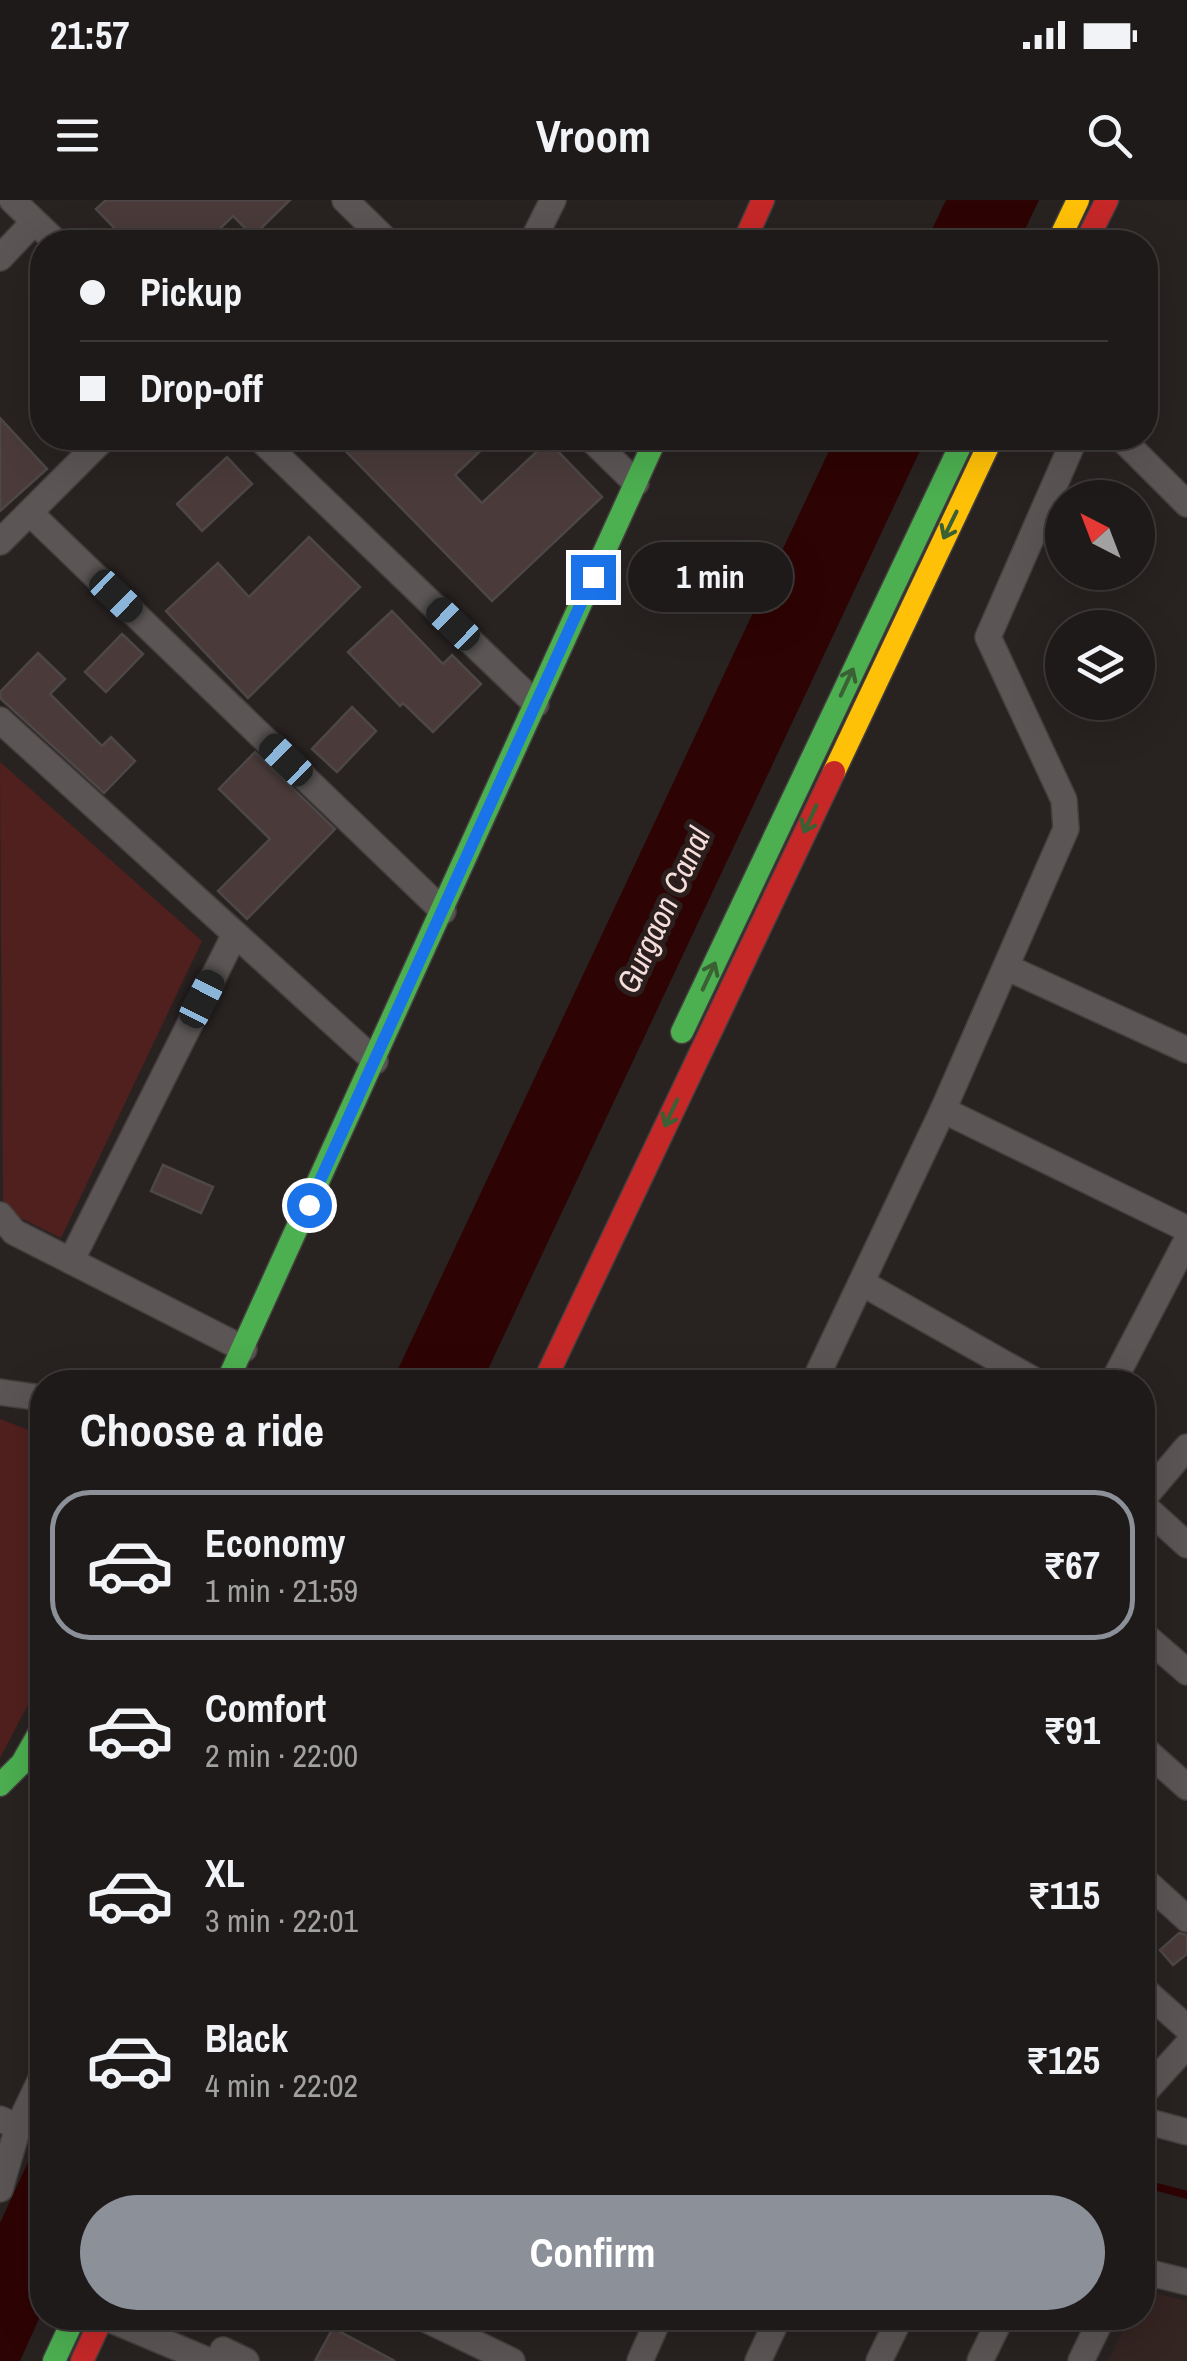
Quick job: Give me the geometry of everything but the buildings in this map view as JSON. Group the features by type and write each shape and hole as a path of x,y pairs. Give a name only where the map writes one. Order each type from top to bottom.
{"main road":[{"path":"749,230 763,200"},
{"path":"1064,230 1078,200"},
{"path":"1092,230 1107,200"},
{"path":"233,1370 651,450"},
{"path":"672,1054 958,450"},
{"path":"550,1370 986,450"},
{"path":"526,1370 624,1157"},
{"path":"0,1785 30,1749"},
{"path":"54,2361 68,2330"},
{"path":"82,2361 98,2330"}],"street":[{"path":"12,200 43,230"},
{"path":"344,200 375,230"},
{"path":"538,230 553,200"},
{"path":"0,258 34,222"},
{"path":"0,542 92,450"},
{"path":"271,450 536,704"},
{"path":"603,450 636,482"},
{"path":"820,1370 943,1110 1068,816 988,638 1070,450"},
{"path":"1133,450 1187,504"},
{"path":"31,514 443,911"},
{"path":"0,720 375,1061"},
{"path":"71,1261 235,934"},
{"path":"1006,967 1187,1050"},
{"path":"943,1110 1187,1229"},
{"path":"0,1215 14,1232 244,1349"},
{"path":"1119,1370 1187,1240"},
{"path":"862,1284 1016,1370"},
{"path":"0,1392 30,1396"},
{"path":"1155,1486 1187,1446"},
{"path":"1155,1514 1187,1545"},
{"path":"1155,1644 1187,1672"},
{"path":"1155,1758 1187,1786"},
{"path":"1155,1890 1187,1919"},
{"path":"1155,2000 1187,2028"},
{"path":"1155,2081 1187,2045"},
{"path":"0,2189 9,2123 30,2094"},
{"path":"1155,2123 1187,2132"},
{"path":"1155,2273 1187,2282"},
{"path":"133,2330 209,2361"},
{"path":"455,2330 512,2361"},
{"path":"640,2361 654,2330"},
{"path":"758,2361 772,2330"},
{"path":"879,2361 894,2330"},
{"path":"980,2361 995,2330"},
{"path":"1082,2361 1096,2330"},
{"path":"218,2361 222,2350 246,2361"}],"shaded area":[{"path":"0,762 202,941 61,1238 3,1209"},
{"path":"0,1419 30,1430 30,1701 0,1758"},
{"path":"1155,2293 1187,2301 1187,2361 1108,2361 1123,2330 1155,2330"}],"water":[{"path":"946,200 1039,200 1025,230 932,230"},
{"name":"Gurgaon Canal","path":"829,450 920,450 488,1370 398,1370"},
{"path":"30,2158 30,2330 34,2330 20,2361 0,2361 0,2223"}],"waterway":[{"path":"1155,2186 1187,2195"}],"traffic: fast":[{"path":"232,1370 651,450"},
{"path":"682,1032 958,450"},
{"path":"0,1785 30,1749"},
{"path":"54,2361 68,2330"}],"traffic: slow":[{"path":"1064,230 1078,200"},
{"path":"834,772 986,450"}],"traffic: jam":[{"path":"749,230 763,200"},
{"path":"1092,230 1107,200"},
{"path":"550,1370 834,772"},
{"path":"82,2361 96,2330"}],"route":[{"path":"309,1205 593,577"}]}
